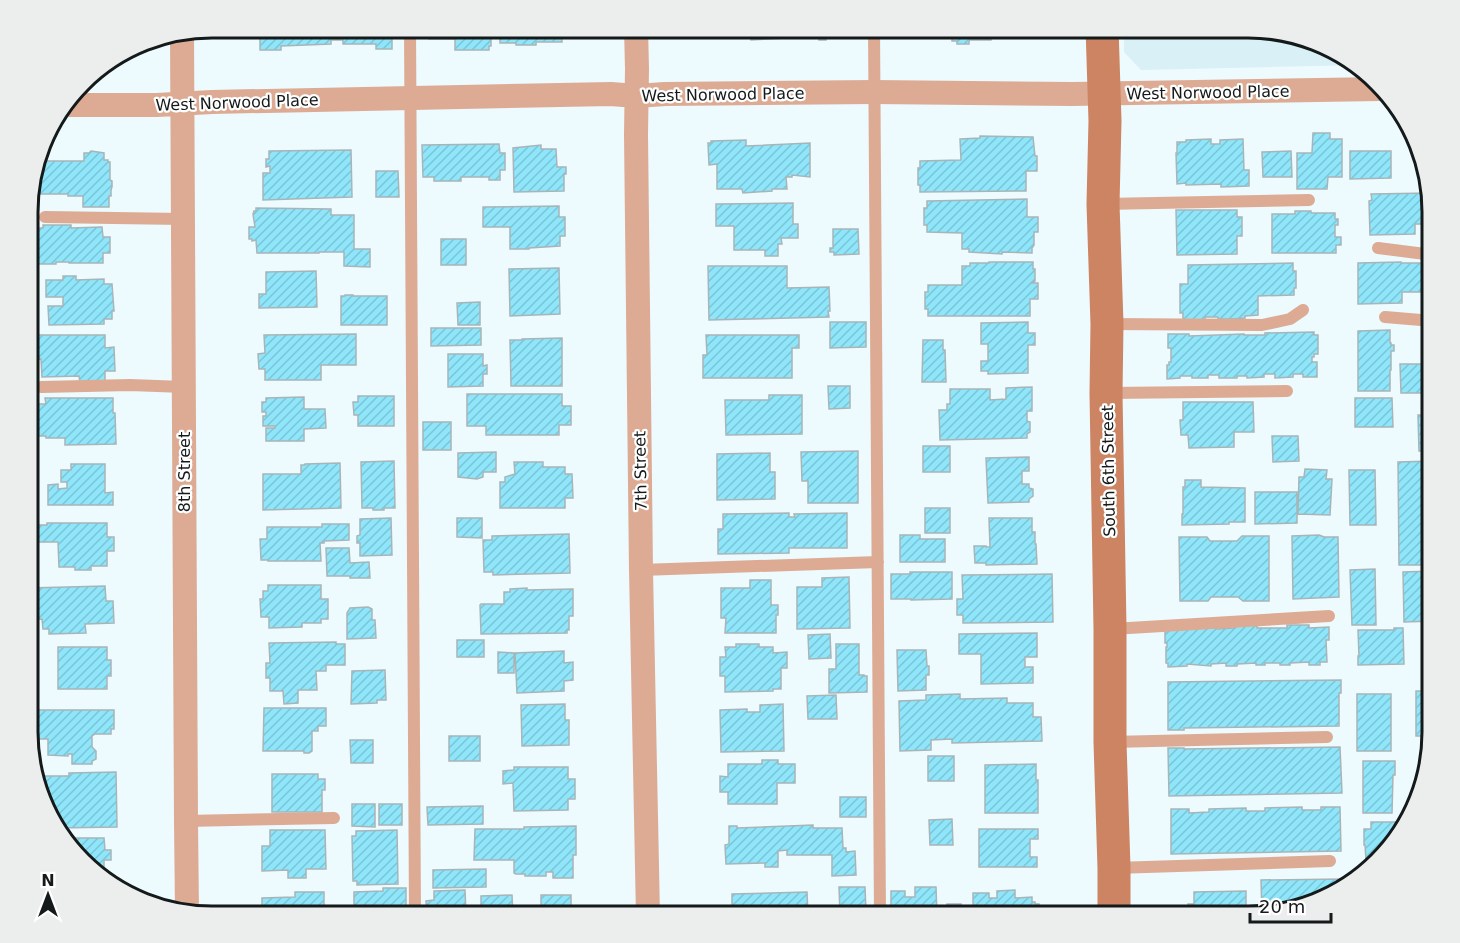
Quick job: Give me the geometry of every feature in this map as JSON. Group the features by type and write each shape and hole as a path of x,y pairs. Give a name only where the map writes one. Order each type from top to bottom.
{"street":[{"name":"7th Street","path":"637,38 641,570 648,906"},
{"name":"South 6th Street","path":"1102,38 1110,742 1114,905"},
{"name":"8th Street","path":"182,40 187,903"},
{"name":"West Norwood Place","path":"75,105 611,94 636,96 874,92 1060,94 1371,89"}],"lane":[{"path":"410,38 415,906"},
{"path":"874,38 880,905"},
{"path":"1103,204 1309,200"},
{"path":"45,217 183,219"},
{"path":"1378,248 1422,254"},
{"path":"1107,324 1262,326 1290,319 1303,310"},
{"path":"1385,317 1422,320"},
{"path":"41,387 130,385 184,387"},
{"path":"1106,393 1287,391"},
{"path":"641,570 878,562"},
{"path":"1110,629 1329,616"},
{"path":"1110,742 1327,737"},
{"path":"186,821 334,818"},
{"path":"1114,868 1330,861"}],"shaded area":[{"path":"1124,38 1272,39 1294,43 1326,55 1342,65 1141,70 1124,52"}],"building":[{"path":"260,38 392,38 392,49 376,49 376,44 343,44 343,40 331,40 331,44 281,46 281,50 260,50"},
{"path":"491,38 491,46 489,50 455,50 455,39 429,39"},
{"path":"500,38 562,38 562,42 536,42 536,45 500,43"},
{"path":"751,38 786,38 751,40"},
{"path":"952,38 991,38 991,40 969,40 969,44 957,44 957,41 952,41"},
{"path":"1313,133 1330,133 1330,139 1342,139 1342,177 1328,177 1327,189 1297,189 1297,153 1312,153"},
{"path":"980,136 1033,137 1037,171 1026,171 1026,191 920,192 918,168 920,168 920,161 961,160 960,139 980,138"},
{"path":"1211,139 1211,144 1220,144 1220,140 1243,139 1244,170 1249,170 1249,186 1177,184 1177,142"},
{"path":"746,140 746,146 810,143 810,177 792,175 792,177 786,177 787,189 772,189 772,191 743,193 742,189 717,189 717,164 709,165 708,143"},
{"path":"499,144 500,153 505,153 505,170 500,170 500,180 489,180 489,177 461,177 461,181 434,181 434,177 423,177 422,145"},
{"path":"541,145 541,149 556,149 557,167 566,167 564,191 514,192 513,148"},
{"path":"351,150 352,197 263,200 263,173 270,173 270,166 266,167 269,151"},
{"path":"91,151 104,153 104,160 110,162 112,187 109,207 83,207 83,196 39,194 45,161 84,161 84,153"},
{"path":"1291,151 1292,177 1263,177 1262,152"},
{"path":"1350,151 1391,151 1391,178 1350,179"},
{"path":"376,171 398,171 399,197 376,197"},
{"path":"1421,193 1422,224 1415,224 1415,234 1370,235 1369,201 1372,200 1371,194"},
{"path":"1027,199 1027,217 1038,217 1038,232 1034,232 1032,253 969,252 969,249 962,249 962,233 927,232 927,225 924,225 924,208 927,208 927,201"},
{"path":"793,203 793,224 798,224 798,238 781,238 782,244 778,244 778,256 765,256 765,250 734,250 734,226 716,226 716,204"},
{"path":"559,206 559,217 565,217 565,236 560,236 560,246 510,249 510,227 483,227 483,207"},
{"path":"256,208 331,209 331,215 354,215 354,249 370,249 370,267 344,266 344,252 257,253 256,240 249,239 249,227 255,227 253,214"},
{"path":"1176,210 1237,210 1237,217 1242,217 1242,236 1237,236 1237,254 1177,255"},
{"path":"1295,211 1335,213 1338,225 1335,225 1335,237 1341,237 1341,245 1336,245 1336,253 1272,253 1272,214 1295,214"},
{"path":"43,225 71,225 71,228 102,227 103,237 110,237 110,253 103,253 103,263 38,264 38,228 43,228"},
{"path":"833,229 858,229 859,254 834,255 834,252 830,252 830,248 833,248"},
{"path":"441,239 466,239 466,265 441,265"},
{"path":"989,262 1033,262 1035,281 1031,283 1038,283 1038,299 1030,299 1030,316 928,316 928,309 925,309 925,292 928,292 928,285 962,285 962,266"},
{"path":"1293,263 1293,271 1296,271 1294,295 1258,296 1258,315 1233,319 1205,317 1205,320 1183,320 1183,313 1180,313 1180,284 1188,284 1188,265"},
{"path":"1358,263 1422,263 1422,292 1402,292 1402,303 1358,304"},
{"path":"708,266 787,266 787,288 829,287 829,317 709,320"},
{"path":"559,268 560,314 510,316 509,269"},
{"path":"316,271 317,307 259,308 259,294 266,294 266,272"},
{"path":"63,276 76,276 76,280 104,279 104,284 112,284 114,311 112,311 112,319 104,319 104,324 49,325 48,306 63,306 63,297 46,297 46,280 63,280"},
{"path":"341,296 387,296 387,325 341,325"},
{"path":"480,302 480,325 458,325 457,303"},
{"path":"830,322 866,322 866,347 830,348"},
{"path":"1028,322 1028,333 1035,333 1035,345 1028,345 1028,373 988,374 988,371 981,371 981,361 988,361 988,344 981,344 981,323"},
{"path":"431,328 481,328 481,345 431,346"},
{"path":"1390,330 1390,343 1394,345 1394,351 1391,351 1390,391 1358,391 1358,331"},
{"path":"1314,332 1314,335 1318,335 1318,354 1314,354 1312,362 1317,362 1317,377 1293,374 1293,377 1275,378 1275,374 1264,374 1264,377 1247,378 1247,376 1237,376 1237,378 1219,378 1219,375 1208,375 1208,378 1180,376 1180,378 1167,379 1167,365 1171,362 1168,334 1265,335 1265,333"},
{"path":"356,334 356,365 321,365 321,380 265,380 265,369 259,369 258,354 265,353 264,335"},
{"path":"38,335 105,335 105,348 114,347 115,371 105,371 105,383 80,384 79,376 42,377 41,359 38,360"},
{"path":"706,335 799,335 799,348 792,348 792,378 703,378 703,355 707,355"},
{"path":"562,338 562,386 511,386 510,340"},
{"path":"923,340 943,340 946,382 922,382"},
{"path":"448,354 483,354 483,366 487,365 487,374 483,374 483,386 448,387"},
{"path":"1400,364 1422,364 1422,393 1401,393"},
{"path":"828,386 850,386 850,408 829,409"},
{"path":"1032,387 1032,411 1027,411 1030,432 1027,438 940,440 939,410 947,410 947,404 950,404 950,389 990,389 990,400 1006,399 1006,388"},
{"path":"467,394 562,394 562,406 571,406 571,425 559,425 559,435 486,435 486,426 467,426"},
{"path":"769,395 802,395 802,434 726,435 725,400 769,400"},
{"path":"358,396 394,396 394,426 358,426 358,415 354,415 353,402 358,402"},
{"path":"304,397 304,409 325,409 326,428 304,429 304,441 266,441 266,428 275,428 275,426 263,426 263,416 266,416 266,412 262,412 262,402 266,402 266,398"},
{"path":"45,398 113,398 116,444 65,445 65,438 38,436 38,404 46,404"},
{"path":"1355,398 1392,398 1393,427 1355,427"},
{"path":"1183,402 1253,402 1254,432 1234,432 1234,447 1189,448 1188,435 1181,435 1180,420 1183,420"},
{"path":"1418,415 1422,415 1422,451 1419,451"},
{"path":"423,422 451,422 451,450 423,450"},
{"path":"1272,436 1298,436 1299,461 1273,462"},
{"path":"923,446 950,446 950,472 923,472"},
{"path":"858,451 858,503 808,503 808,481 802,481 801,452"},
{"path":"496,452 496,472 483,472 483,477 477,479 458,477 458,453"},
{"path":"770,453 770,472 775,472 775,499 717,500 717,454"},
{"path":"1029,457 1029,471 1022,471 1022,484 1029,484 1029,488 1033,489 1033,496 1029,502 988,503 986,458"},
{"path":"394,461 395,508 373,510 373,508 362,508 361,462"},
{"path":"1422,461 1422,565 1399,565 1398,462"},
{"path":"514,462 543,462 543,467 565,467 565,474 572,474 573,498 565,498 565,508 500,508 500,482 505,482 505,477 515,474"},
{"path":"340,463 341,508 263,510 263,474 301,474 301,465"},
{"path":"71,464 105,464 105,493 113,492 113,505 48,505 48,485 58,484 58,489 67,488 67,482 61,482 61,470 71,470"},
{"path":"1305,469 1327,470 1326,479 1332,479 1330,515 1298,514 1299,477 1304,477"},
{"path":"1349,470 1375,470 1376,525 1350,525"},
{"path":"1185,480 1201,480 1201,487 1245,488 1245,522 1182,525"},
{"path":"1255,492 1297,492 1297,523 1255,524"},
{"path":"925,508 950,508 950,533 925,533"},
{"path":"789,513 789,517 795,517 794,514 847,513 847,548 789,548 789,553 718,554 718,529 723,529 723,514"},
{"path":"391,518 392,555 360,556 360,543 357,543 357,536 360,535 360,519"},
{"path":"457,518 482,518 482,538 457,537"},
{"path":"989,518 1032,518 1037,564 986,565 986,563 975,563 974,546 990,547"},
{"path":"47,523 107,523 107,537 114,537 114,551 107,551 107,566 91,566 91,570 59,567 58,542 38,542 38,525 47,525"},
{"path":"322,524 349,524 349,540 320,543 321,561 261,560 260,539 267,539 267,527 322,527"},
{"path":"569,534 570,573 493,575 493,572 484,572 483,540 492,540 492,536"},
{"path":"900,535 920,535 920,539 945,539 945,562 900,562"},
{"path":"1242,536 1269,536 1269,601 1243,601 1238,597 1211,597 1208,601 1180,601 1179,537 1207,537 1210,541 1237,541"},
{"path":"1292,536 1338,537 1339,597 1293,599"},
{"path":"326,548 349,548 350,563 369,562 370,578 327,576"},
{"path":"1375,569 1376,625 1352,625 1350,570"},
{"path":"1422,571 1422,621 1404,622 1403,572"},
{"path":"910,572 952,572 952,599 891,599 891,574 910,574"},
{"path":"1052,574 1053,622 963,623 963,615 957,615 957,599 963,599 962,575"},
{"path":"849,577 850,628 797,629 797,587 822,587 822,578"},
{"path":"750,580 771,580 771,605 778,605 776,633 725,633 726,618 721,618 721,588 750,588"},
{"path":"268,585 321,585 321,599 328,599 328,619 321,619 321,623 302,623 302,627 269,628 269,617 261,617 260,599 263,599 263,591 268,591"},
{"path":"105,586 106,601 113,601 114,623 85,624 86,633 49,634 49,629 43,629 42,619 38,619 38,588"},
{"path":"527,588 527,590 573,589 573,616 569,616 567,633 481,634 481,604 504,604 504,592 510,592 510,589"},
{"path":"368,607 372,609 372,620 375,620 376,638 347,639 347,613 350,608"},
{"path":"1257,625 1257,628 1287,628 1287,625 1309,625 1309,628 1329,627 1329,640 1326,640 1327,662 1320,662 1320,665 1309,665 1309,662 1290,663 1290,665 1265,663 1265,665 1256,665 1256,663 1226,666 1226,663 1211,664 1211,666 1187,664 1187,666 1168,667 1166,663 1165,628 1217,626 1217,629"},
{"path":"1394,628 1403,628 1404,664 1358,665 1358,630 1394,630"},
{"path":"1037,633 1037,657 1025,657 1025,667 1033,667 1033,683 981,684 981,654 959,654 959,634"},
{"path":"830,634 831,658 809,659 808,635"},
{"path":"457,640 484,640 484,657 457,657"},
{"path":"336,642 336,644 345,644 345,665 326,665 326,671 316,671 317,690 298,690 298,703 284,704 283,691 270,691 270,678 266,678 266,663 270,663 269,643"},
{"path":"736,644 759,644 759,647 773,647 773,653 787,652 787,668 781,668 781,689 725,692 725,676 720,676 720,657 726,657 725,647 736,647"},
{"path":"836,644 859,644 859,675 867,676 867,692 829,693 829,669 836,669"},
{"path":"58,647 107,647 107,660 111,660 111,676 107,676 107,689 58,689"},
{"path":"897,650 926,650 929,675 926,675 926,690 898,691"},
{"path":"564,651 564,663 573,662 573,680 564,681 564,691 517,693 515,653"},
{"path":"498,652 514,653 514,673 498,673"},
{"path":"385,670 386,700 377,700 377,703 351,704 352,671"},
{"path":"1341,680 1339,726 1168,730 1168,682"},
{"path":"1416,691 1422,691 1422,736 1416,736"},
{"path":"960,694 960,699 1007,698 1007,703 1033,703 1033,717 1041,717 1042,741 952,743 952,739 931,740 931,750 900,751 899,701 926,700 926,695"},
{"path":"1357,694 1391,694 1391,751 1357,751"},
{"path":"836,695 837,719 808,719 807,696"},
{"path":"565,704 565,720 569,720 569,745 522,746 521,705"},
{"path":"783,704 784,751 721,752 720,710 747,709 747,712 760,712 760,705"},
{"path":"264,708 326,708 326,726 318,726 318,731 312,731 312,751 309,753 263,751"},
{"path":"38,710 114,710 114,729 111,729 111,734 92,736 92,747 96,751 96,759 92,761 92,764 72,764 72,754 68,756 48,755 48,739 38,739"},
{"path":"449,736 480,736 480,761 449,761"},
{"path":"350,740 373,740 373,763 351,763"},
{"path":"1340,747 1342,793 1169,796 1168,748"},
{"path":"928,756 954,756 954,781 928,781"},
{"path":"762,760 778,760 778,764 795,764 795,783 777,783 777,804 728,804 728,792 720,792 720,776 728,777 728,764 762,764"},
{"path":"1363,761 1395,761 1392,813 1363,813"},
{"path":"1036,764 1038,813 985,813 985,765"},
{"path":"514,767 568,767 568,779 575,779 575,799 568,799 568,810 514,811 513,783 503,784 503,771 514,770"},
{"path":"116,772 117,827 67,828 51,798 44,776 69,776 69,773"},
{"path":"272,774 318,774 318,779 325,779 325,790 322,790 322,812 272,812"},
{"path":"840,797 866,797 866,817 840,817"},
{"path":"352,804 375,804 375,827 352,826"},
{"path":"379,804 402,804 402,825 379,825"},
{"path":"483,806 483,824 428,825 427,807"},
{"path":"1302,807 1302,810 1321,810 1321,807 1340,807 1341,851 1171,854 1171,809 1189,809 1189,813 1209,812 1209,809 1246,808 1246,811 1265,811 1265,808"},
{"path":"952,819 953,845 930,845 929,820"},
{"path":"1371,822 1397,822 1366,859 1364,829 1371,829"},
{"path":"813,825 813,828 842,828 843,848 846,848 846,852 855,851 856,875 832,876 832,855 787,855 787,850 778,851 778,867 765,867 765,863 726,864 725,845 729,844 729,826 737,826 737,828"},
{"path":"576,826 573,878 553,878 553,872 546,872 546,876 516,874 514,873 514,860 474,860 475,829"},
{"path":"979,829 1038,829 1038,839 1030,839 1030,857 1037,857 1037,867 979,867"},
{"path":"270,830 325,830 326,869 306,869 306,878 288,878 288,870 262,871 262,846 270,846"},
{"path":"397,830 398,884 357,885 357,881 353,881 352,836 356,836 356,831"},
{"path":"75,838 104,838 105,850 111,850 111,860 104,860 104,867"},
{"path":"486,869 486,887 433,888 433,870"},
{"path":"1340,879 1294,900 1262,905 1261,880"},
{"path":"839,887 865,887 866,905 840,905"},
{"path":"915,887 936,887 937,905 891,905 891,891 905,891 905,897 915,897"},
{"path":"383,888 406,888 406,906 354,906 354,892 383,891"},
{"path":"465,890 466,906 426,906 426,901 434,900 434,891"},
{"path":"1015,890 1015,898 1032,897 1032,902 1039,905 973,905 973,893 989,893 989,898 997,898 997,891"},
{"path":"1246,891 1246,905 1188,905 1194,904 1194,892"},
{"path":"295,892 324,892 324,906 262,906 262,898 295,897"},
{"path":"807,892 808,905 732,906 732,894"},
{"path":"512,895 513,906 481,906 481,896"},
{"path":"541,895 571,895 571,906 541,906"}]}
